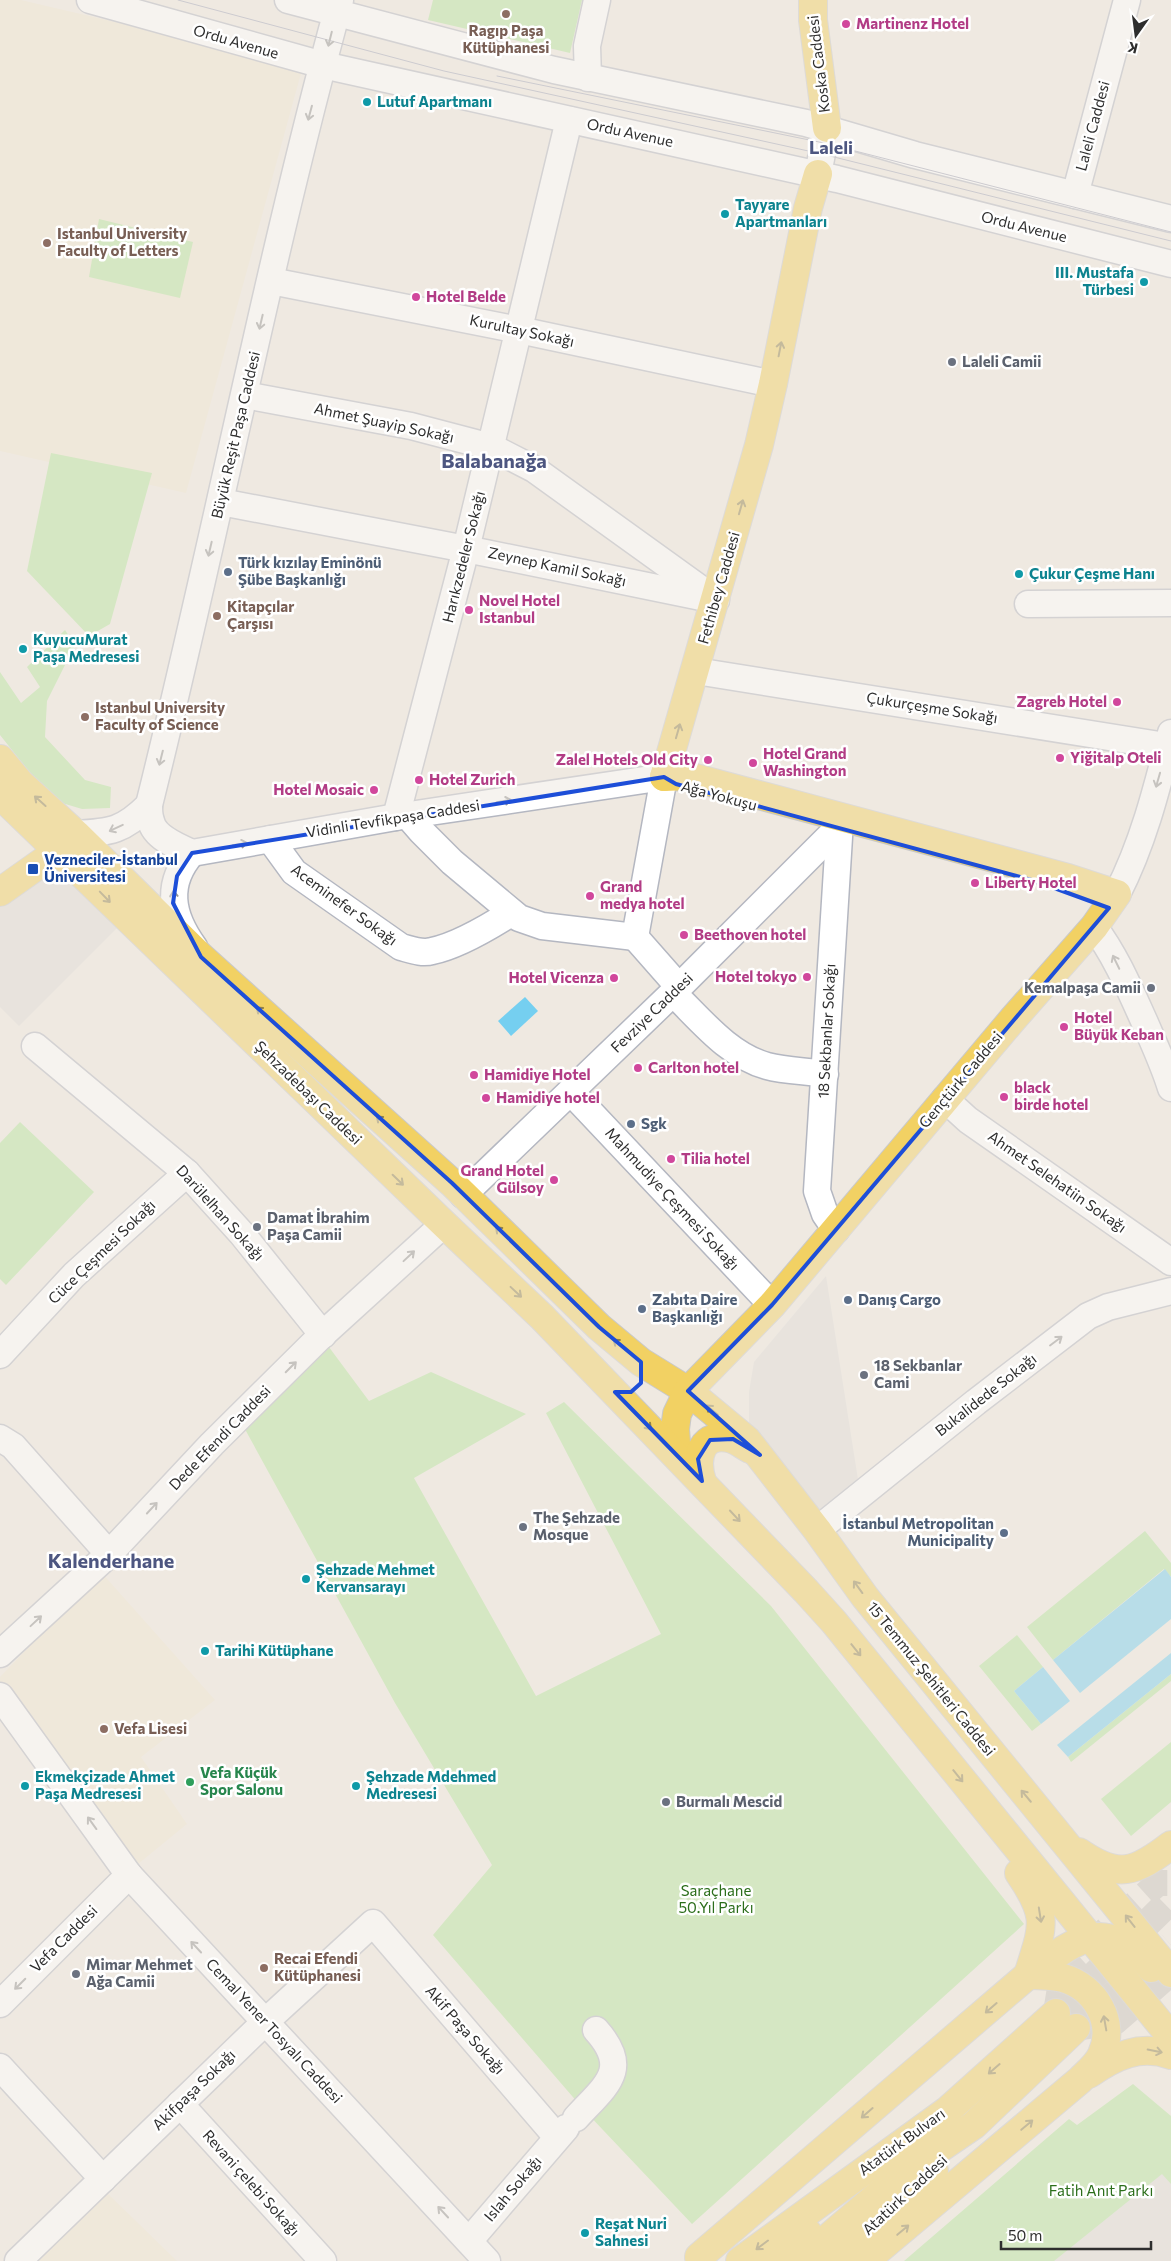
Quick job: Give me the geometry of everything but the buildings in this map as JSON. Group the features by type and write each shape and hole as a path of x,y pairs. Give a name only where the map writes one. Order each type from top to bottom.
{"main road":[{"name":"Koska Caddesi","path":"813,0 814,29 827,128"},
{"name":"Fethibey Caddesi","path":"664,777 716,600 773,384 808,208 818,174"},
{"path":"0,759 67,842 0,892"},
{"name":"Ağa Yokuşu","path":"664,777 676,784 1068,878 1107,910"},
{"name":"Şehzadebaşı Caddesi","path":"0,795 67,842 201,957 463,1195 599,1327 641,1362 688,1391"},
{"name":"Şehzadebaşı Caddesi","path":"67,842 444,1224 542,1317 702,1481"},
{"name":"Gençtürk Caddesi","path":"677,1456 677,1414 688,1391 772,1305 1107,910"},
{"path":"615,1392 631,1392 641,1383 643,1378 641,1362"},
{"name":"15 Temmuz Şehitleri Caddesi","path":"688,1391 747,1440 760,1455 865,1597 1171,1972"},
{"path":"760,1455 734,1439 719,1437 710,1440 702,1447 698,1458 698,1470 702,1481 834,1622 1171,2036"},
{"path":"998,1824 1012,1862 1037,1900 1041,1912 1042,1926 1028,1976"},
{"path":"1064,1841 1096,1864 1126,1870 1138,1867 1153,1859 1171,1845"},
{"path":"699,2258 1028,1976 1081,1940 1114,1938 1125,1944 1146,1962 1171,1991"},
{"path":"866,2261 1080,2080 1097,2063 1107,2038 1107,2026 1103,2010 1090,1994 1074,1982 1053,1976 1028,1976"},
{"name":"Atatürk Bulvarı","path":"740,2261 948,2110 1066,2020 974,2125 905,2172 801,2261"},
{"path":"1080,2080 1110,2060 1134,2051 1147,2049 1171,2055"},
{"path":"773,2261 897,2161 948,2110"},
{"name":"Atatürk Caddesi","path":"833,2261 934,2170 974,2125"},
{"path":"736,2228 811,2208"}],"street":[{"name":"Ordu Avenue","path":"90,0 323,66 818,174 1171,264"},
{"path":"288,0 338,6 506,59 827,128 915,155 1171,219"},
{"path":"588,78 587,46 597,0"},
{"name":"Laleli Caddesi","path":"1075,194 1127,0"},
{"name":"Büyük Reşit Paşa Caddesi","path":"149,805 221,502 297,163 338,6"},
{"name":"Harıkzedeler Sokağı","path":"402,816 569,120"},
{"path":"818,174 827,128"},
{"name":"Kurultay Sokağı","path":"271,281 519,330 773,384"},
{"name":"Ahmet Şuayip Sokağı","path":"245,395 410,426 491,447 534,470 716,600"},
{"name":"Zeynep Kamil Sokağı","path":"221,502 716,600"},
{"path":"1028,604 1171,603"},
{"name":"Çukurçeşme Sokağı","path":"696,671 1170,742"},
{"name":"Gençtürk Caddesi","path":"1107,910 1128,873 1144,829 1170,742"},
{"name":"Vidinli Tevfikpaşa Caddesi","path":"192,853 402,816 664,777"},
{"name":"Fethibey Caddesi","path":"635,937 664,777"},
{"path":"67,842 110,832 140,814 149,805"},
{"path":"149,805 151,823 157,832 180,848 192,853 184,862 177,876 173,890 173,904 189,940 201,957"},
{"path":"402,816 421,831 452,862 519,918 542,926 635,937 676,990 724,1043 744,1056 768,1066 825,1074"},
{"name":"Fevziye Caddesi","path":"463,1195 676,990 839,822"},
{"name":"18 Sekbanlar Sokağı","path":"836,1230 824,1214 817,1191 839,822"},
{"name":"Aceminefer Sokağı","path":"270,839 294,872 402,947 416,952 432,952 454,943 495,924 511,913"},
{"path":"1107,910 1108,946 1169,1075"},
{"name":"Darülelhan Sokağı","path":"35,1046 187,1173 242,1234 323,1334"},
{"name":"Mahmudiye Çeşmesi Sokağı","path":"571,1092 772,1305"},
{"name":"Ahmet Selehatiin Sokağı","path":"945,1099 968,1120 1171,1262"},
{"name":"Cüce Çeşmesi Sokağı","path":"0,1355 74,1274 187,1173"},
{"name":"Dede Efendi Caddesi","path":"0,1654 109,1554 212,1444 323,1334 444,1224"},
{"name":"Bukalidede Sokağı","path":"817,1530 976,1402 1088,1316 1108,1307 1171,1291"},
{"path":"0,1438 13,1446 109,1554"},
{"name":"Cemal Yener Tosyalı Caddesi","path":"0,1696 129,1875 487,2261"},
{"name":"Vefa Caddesi","path":"0,2004 129,1875"},
{"name":"Akifpaşa Sokağı","path":"18,2261 265,2022 373,1923"},
{"name":"Akif Paşa Sokağı","path":"373,1923 566,2128"},
{"name":"Islah Sokağı","path":"469,2241 609,2080 615,2065 613,2054 607,2042 596,2030"},
{"path":"0,2067 103,2179"},
{"name":"Revani çelebi Sokağı","path":"180,2104 323,2261"}],"highlighted area":[{"path":"664,777 676,784 1035,881 1109,908 772,1305 688,1391 760,1455 733,1439 710,1440 698,1459 702,1481 615,1392 631,1392 641,1383 641,1362 599,1327 452,1183 201,957 173,903 177,876 192,853"}],"shaded area":[{"path":"0,0 21,0 303,66 186,493 0,451"},
{"path":"51,863 125,920 19,1026 0,1007 0,898"},
{"path":"826,1276 859,1486 822,1515 760,1445 749,1423 749,1392 754,1362"},
{"name":"Vefa Lisesi","path":"101,1572 215,1700 141,1757 187,1824 132,1869 0,1687 0,1677"},
{"path":"1162,2174 1171,2184 1171,2261 1054,2261"},
{"path":"100,2186 177,2261 24,2261"}],"green space":[{"path":"433,0 582,0 570,53 428,20"},
{"path":"99,219 193,242 180,298 89,277"},
{"path":"51,453 152,473 110,624 89,636 27,571"},
{"path":"65,630 75,645 47,701 45,737 85,780 111,787 110,808 82,809 52,800 0,735 0,672 21,703 40,687 27,667"},
{"path":"20,1122 94,1192 6,1285 0,1279 0,1143"},
{"name":"Saraçhane 50.Yıl Parkı","path":"323,1339 369,1401 431,1372 526,1414 414,1478 536,1696 661,1634 546,1413 564,1402 771,1606 1024,1924 692,2224 585,2111 433,1935 492,1865 395,1703 241,1422"},
{"path":"1145,1531 1171,1563 1171,1577 1164,1569 1053,1660 1027,1627"},
{"path":"1017,1635 1043,1667 1014,1691 1041,1724 1032,1731 979,1666"},
{"path":"1171,1674 1171,1681 1071,1762 1068,1757"},
{"path":"1171,1742 1171,1802 1131,1836 1101,1799"},
{"name":"Fatih Anıt Parkı","path":"1133,2084 1171,2116 1171,2261 904,2261 1069,2119 1077,2125"}],"water":[{"path":"525,997 538,1011 511,1036 498,1021"},
{"path":"1165,1569 1171,1577 1171,1619 1080,1693 1053,1660"},
{"path":"1171,1653 1171,1674 1068,1757 1057,1745"},
{"path":"1043,1667 1070,1701 1041,1724 1014,1691"}],"tunnel":[{"path":"1056,2013 1063,1969 1158,1883 1171,1883"},
{"path":"1056,2013 1171,1900"},
{"path":"1076,2028 1171,1945"},
{"path":"1076,2028 1115,2022 1171,1973"}],"tram line":[{"path":"178,0 444,71 822,154 1171,241"},
{"path":"497,76 824,143 1171,232"}],"place":[{"name":"Ragıp Paşa Kütüphanesi","path":"506,14"},
{"name":"Martinenz Hotel","path":"846,24"},
{"name":"Lutuf Apartmanı","path":"367,102"},
{"name":"Tayyare Apartmanları","path":"725,214"},
{"name":"Istanbul University Faculty of Letters","path":"47,243"},
{"name":"III. Mustafa Türbesi","path":"1144,282"},
{"name":"Hotel Belde","path":"416,297"},
{"name":"Laleli Camii","path":"952,362"},
{"name":"Türk kızılay Eminönü Şübe Başkanlığı","path":"228,572"},
{"name":"Çukur Çeşme Hanı","path":"1019,574"},
{"name":"Novel Hotel Istanbul","path":"469,610"},
{"name":"Kitapçılar Çarşısı","path":"217,616"},
{"name":"KuyucuMurat Paşa Medresesi","path":"23,649"},
{"name":"Zagreb Hotel","path":"1117,702"},
{"name":"Istanbul University Faculty of Science","path":"85,717"},
{"name":"Yiğitalp Oteli","path":"1060,758"},
{"name":"Zalel Hotels Old City","path":"708,760"},
{"name":"Hotel Grand Washington","path":"753,763"},
{"name":"Hotel Zurich","path":"419,780"},
{"name":"Hotel Mosaic","path":"374,790"},
{"name":"Vezneciler-İstanbul Üniversitesi","path":"33,869"},
{"name":"Liberty Hotel","path":"975,883"},
{"name":"Grand medya hotel","path":"590,896"},
{"name":"Beethoven hotel","path":"684,935"},
{"name":"Hotel tokyo","path":"807,977"},
{"name":"Hotel Vicenza","path":"614,978"},
{"name":"Kemalpaşa Camii","path":"1151,988"},
{"name":"Hotel Büyük Keban","path":"1064,1027"},
{"name":"Carlton hotel","path":"638,1068"},
{"name":"Hamidiye Hotel","path":"474,1075"},
{"name":"black birde hotel","path":"1004,1097"},
{"name":"Hamidiye hotel","path":"486,1098"},
{"name":"Sgk","path":"631,1124"},
{"name":"Tilia hotel","path":"671,1159"},
{"name":"Grand Hotel Gülsoy","path":"554,1180"},
{"name":"Damat İbrahim Paşa Camii","path":"257,1227"},
{"name":"Danış Cargo","path":"848,1300"},
{"name":"Zabıta Daire Başkanlığı","path":"642,1309"},
{"name":"18 Sekbanlar Cami","path":"864,1375"},
{"name":"The Şehzade Mosque","path":"523,1527"},
{"name":"İstanbul Metropolitan Municipality","path":"1004,1533"},
{"name":"Şehzade Mehmet Kervansarayı","path":"306,1579"},
{"name":"Tarihi Kütüphane","path":"205,1651"},
{"name":"Vefa Lisesi","path":"104,1729"},
{"name":"Vefa Küçük Spor Salonu","path":"190,1782"},
{"name":"Ekmekçizade Ahmet Paşa Medresesi","path":"25,1786"},
{"name":"Şehzade Mdehmed Medresesi","path":"356,1786"},
{"name":"Burmalı Mescid","path":"666,1802"},
{"name":"Recai Efendi Kütüphanesi","path":"264,1968"},
{"name":"Mimar Mehmet Ağa Camii","path":"76,1974"},
{"name":"Reşat Nuri Sahnesi","path":"585,2233"}],"district":[{"name":"Laleli","path":"831,148"},
{"name":"Balabanağa","path":"494,461"},
{"name":"Kalenderhane","path":"111,1561"}]}
